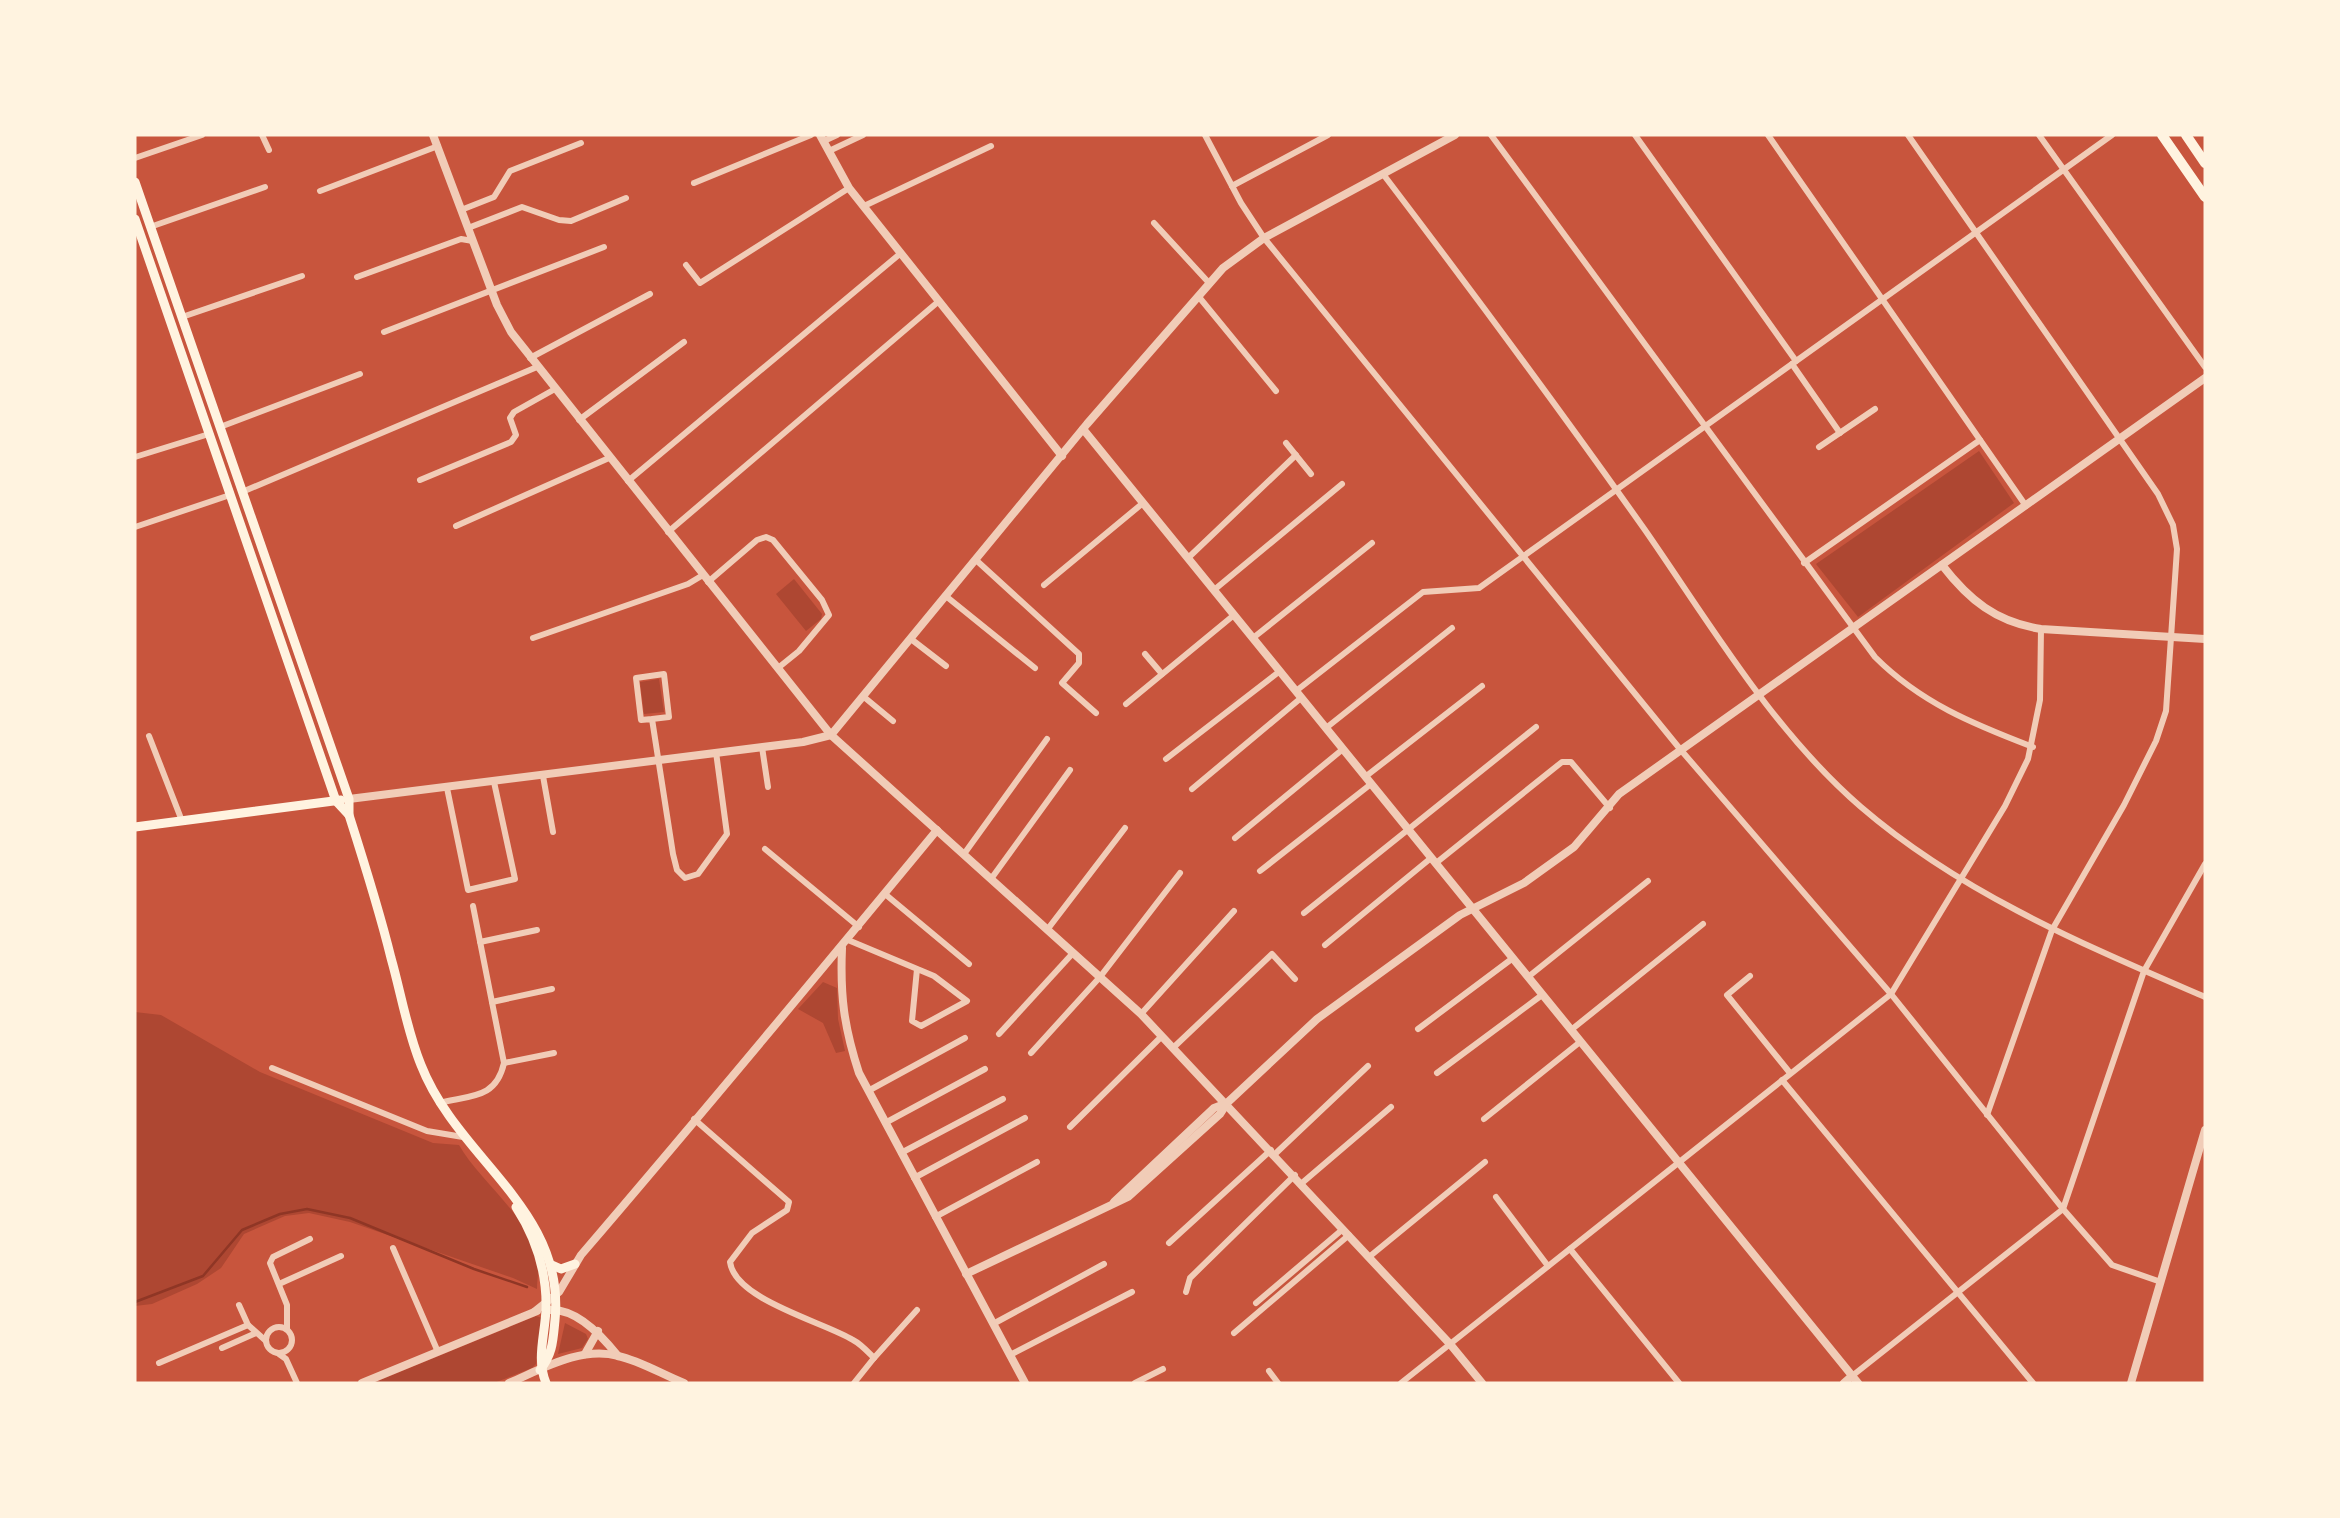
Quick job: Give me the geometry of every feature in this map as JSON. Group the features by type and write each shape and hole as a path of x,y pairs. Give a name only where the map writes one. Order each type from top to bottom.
{"main road":[{"path":"2162,135 2205,197"},
{"path":"2186,135 2205,163"},
{"path":"135,182 349,799 349,815 379,910 416,1053 439,1103 463,1137 532,1219 552,1265 555,1296 549,1308"},
{"path":"135,219 335,801 349,815"},
{"path":"135,827 349,799"},
{"path":"497,1178 527,1224 540,1256 549,1308 552,1353 540,1370 546,1383"},
{"path":"552,1265 561,1269 575,1264"}],"street":[{"path":"135,158 202,135"},
{"path":"262,135 269,150"},
{"path":"433,135 507,326 555,390 831,735 1141,1014 1295,1175 1450,1344 1482,1383"},
{"path":"694,183 811,135"},
{"path":"837,135 822,138 849,188 1062,456"},
{"path":"829,151 863,135"},
{"path":"1205,135 1264,238 1680,749 1891,994 2063,1209 2112,1265 2161,1282"},
{"path":"1232,186 1328,135"},
{"path":"349,799 657,761 831,735 1083,429 1231,262 1264,238 1455,135"},
{"path":"1491,135 1707,425 1804,563 1882,663 1923,698 1962,719 2033,747"},
{"path":"1635,135 1840,433"},
{"path":"1769,135 2026,506"},
{"path":"1908,135 2121,438 2164,504 2173,525 2177,549 2166,711 2156,741 2052,930 1987,1115"},
{"path":"2039,135 2205,368"},
{"path":"1192,789 1298,694 1423,592 1479,589 2112,135"},
{"path":"461,210 494,197 510,172 581,143"},
{"path":"320,191 438,146"},
{"path":"864,206 991,146"},
{"path":"1383,174 1617,490 1760,694 1804,749 1843,790 1878,821 1960,877 2052,930 2205,997"},
{"path":"150,227 265,187"},
{"path":"686,265 699,284 849,188"},
{"path":"461,239 468,229 522,207 559,220 571,221 626,198"},
{"path":"1154,223 1210,284"},
{"path":"357,277 461,239 473,242"},
{"path":"384,332 604,247"},
{"path":"628,481 901,253"},
{"path":"181,317 302,276"},
{"path":"530,358 650,295"},
{"path":"1199,297 1276,391"},
{"path":"668,532 939,301"},
{"path":"579,420 684,342"},
{"path":"242,492 537,367"},
{"path":"220,427 360,374"},
{"path":"966,1274 1112,1204 1214,1108 1227,1103 1317,1019 1472,908 1524,883 1544,869 1574,847 1610,808 1619,794 2205,379"},
{"path":"420,480 511,442 516,435 510,418 514,412 555,390"},
{"path":"1819,447 1875,409"},
{"path":"1083,429 1855,1380"},
{"path":"135,457 209,434"},
{"path":"1804,563 1980,440"},
{"path":"1286,443 1311,474"},
{"path":"1188,558 1296,455"},
{"path":"456,526 609,458"},
{"path":"1214,590 1342,484"},
{"path":"135,527 230,495"},
{"path":"1044,585 1143,503"},
{"path":"533,638 706,578 757,540 766,537 773,540 822,600 829,615 799,651 778,668"},
{"path":"1253,638 1372,543"},
{"path":"976,560 1079,654 1079,663 1062,683 1096,713"},
{"path":"1942,565 1968,596 1986,611 2016,624 2041,629 2205,639"},
{"path":"947,597 1035,668"},
{"path":"1126,704 1234,615"},
{"path":"1326,728 1452,628"},
{"path":"1401,1383 1891,994 1960,877 2006,806 2033,747 2040,700 2041,629"},
{"path":"911,639 946,666"},
{"path":"1145,653 1162,674"},
{"path":"1166,759 1280,671"},
{"path":"664,674 669,717 652,719 641,720 636,678 664,674"},
{"path":"1260,871 1482,686"},
{"path":"864,697 894,721"},
{"path":"652,719 677,870 685,878 698,874 727,834 716,752"},
{"path":"1304,913 1536,727"},
{"path":"149,736 182,821"},
{"path":"964,854 1047,739"},
{"path":"762,747 768,787"},
{"path":"1235,838 1343,749"},
{"path":"1325,945 1562,762 1571,762 1610,808"},
{"path":"991,879 1070,770"},
{"path":"543,776 552,832"},
{"path":"447,788 468,890 515,879 494,782"},
{"path":"1047,930 1125,828"},
{"path":"555,1296 575,1264 694,1119 827,966 937,830"},
{"path":"765,849 859,927"},
{"path":"1843,1383 1855,1380 2063,1209 2144,971 2205,864"},
{"path":"1031,1053 1100,977 1180,873"},
{"path":"1528,977 1648,881"},
{"path":"885,894 969,964"},
{"path":"439,1103 491,1090 500,1080 504,1063 473,906"},
{"path":"1141,1014 1234,911"},
{"path":"1571,1030 1703,924"},
{"path":"480,942 537,930"},
{"path":"848,940 934,976 967,1001 921,1026 912,1021 917,969"},
{"path":"842,948 839,983 844,1029 868,1091 1025,1383"},
{"path":"999,1034 1073,953"},
{"path":"1174,1047 1272,954 1295,979"},
{"path":"1418,1029 1513,958"},
{"path":"827,966 839,983"},
{"path":"1750,975 1727,995 1790,1073"},
{"path":"492,1002 552,989"},
{"path":"1437,1073 1542,995"},
{"path":"1070,1127 1162,1036"},
{"path":"868,1091 965,1038"},
{"path":"1484,1119 1580,1042"},
{"path":"504,1063 554,1053"},
{"path":"1169,1243 1367,1066"},
{"path":"272,1069 427,1131 463,1137"},
{"path":"885,1123 985,1069"},
{"path":"1782,1080 2033,1383"},
{"path":"901,1153 1003,1099"},
{"path":"1302,1184 1391,1107"},
{"path":"914,1178 1025,1118"},
{"path":"694,1119 789,1202 788,1210 745,1241 735,1253 731,1269 748,1290 856,1341 874,1358"},
{"path":"2131,1383 2205,1130"},
{"path":"935,1217 1037,1162"},
{"path":"1369,1258 1485,1162"},
{"path":"1186,1292 1190,1278 1295,1175"},
{"path":"1496,1197 1548,1266"},
{"path":"1256,1303 1346,1232"},
{"path":"1234,1333 1346,1232"},
{"path":"297,1383 287,1355 293,1340 284,1326 287,1305 270,1263 273,1257 310,1239"},
{"path":"393,1248 438,1352"},
{"path":"1570,1249 1679,1383"},
{"path":"279,1284 341,1256"},
{"path":"993,1324 1104,1264"},
{"path":"1010,1355 1132,1292"},
{"path":"239,1306 248,1325 262,1336 271,1350 287,1355"},
{"path":"362,1383 549,1308 598,1331 618,1356"},
{"path":"854,1383 916,1310"},
{"path":"159,1363 248,1325"},
{"path":"222,1348 284,1326"},
{"path":"584,1354 598,1331"},
{"path":"509,1383 584,1354 618,1356 684,1383"},
{"path":"1135,1383 1163,1369"},
{"path":"1269,1371 1278,1383"}],"shaded area":[{"path":"1979,451 2014,503 1858,617 1816,564"},
{"path":"794,579 822,614 821,619 806,631 776,594"},
{"path":"659,679 664,712 644,714 640,682"},
{"path":"823,982 837,988 838,1019 845,1051 836,1053 823,1023 798,1009"},
{"path":"135,1012 161,1015 260,1072 433,1143 459,1145 527,1231 538,1262 537,1289 513,1278 350,1222 309,1213 285,1216 244,1234 221,1268 197,1284 152,1304 135,1306"},
{"path":"536,1316 542,1318 536,1364 532,1368 494,1383 373,1383"},
{"path":"565,1323 586,1334 588,1339 582,1348 558,1354"}],"waterway":[{"path":"135,1302 203,1276 242,1230 280,1214 307,1209 350,1218 474,1269 527,1287"}]}
